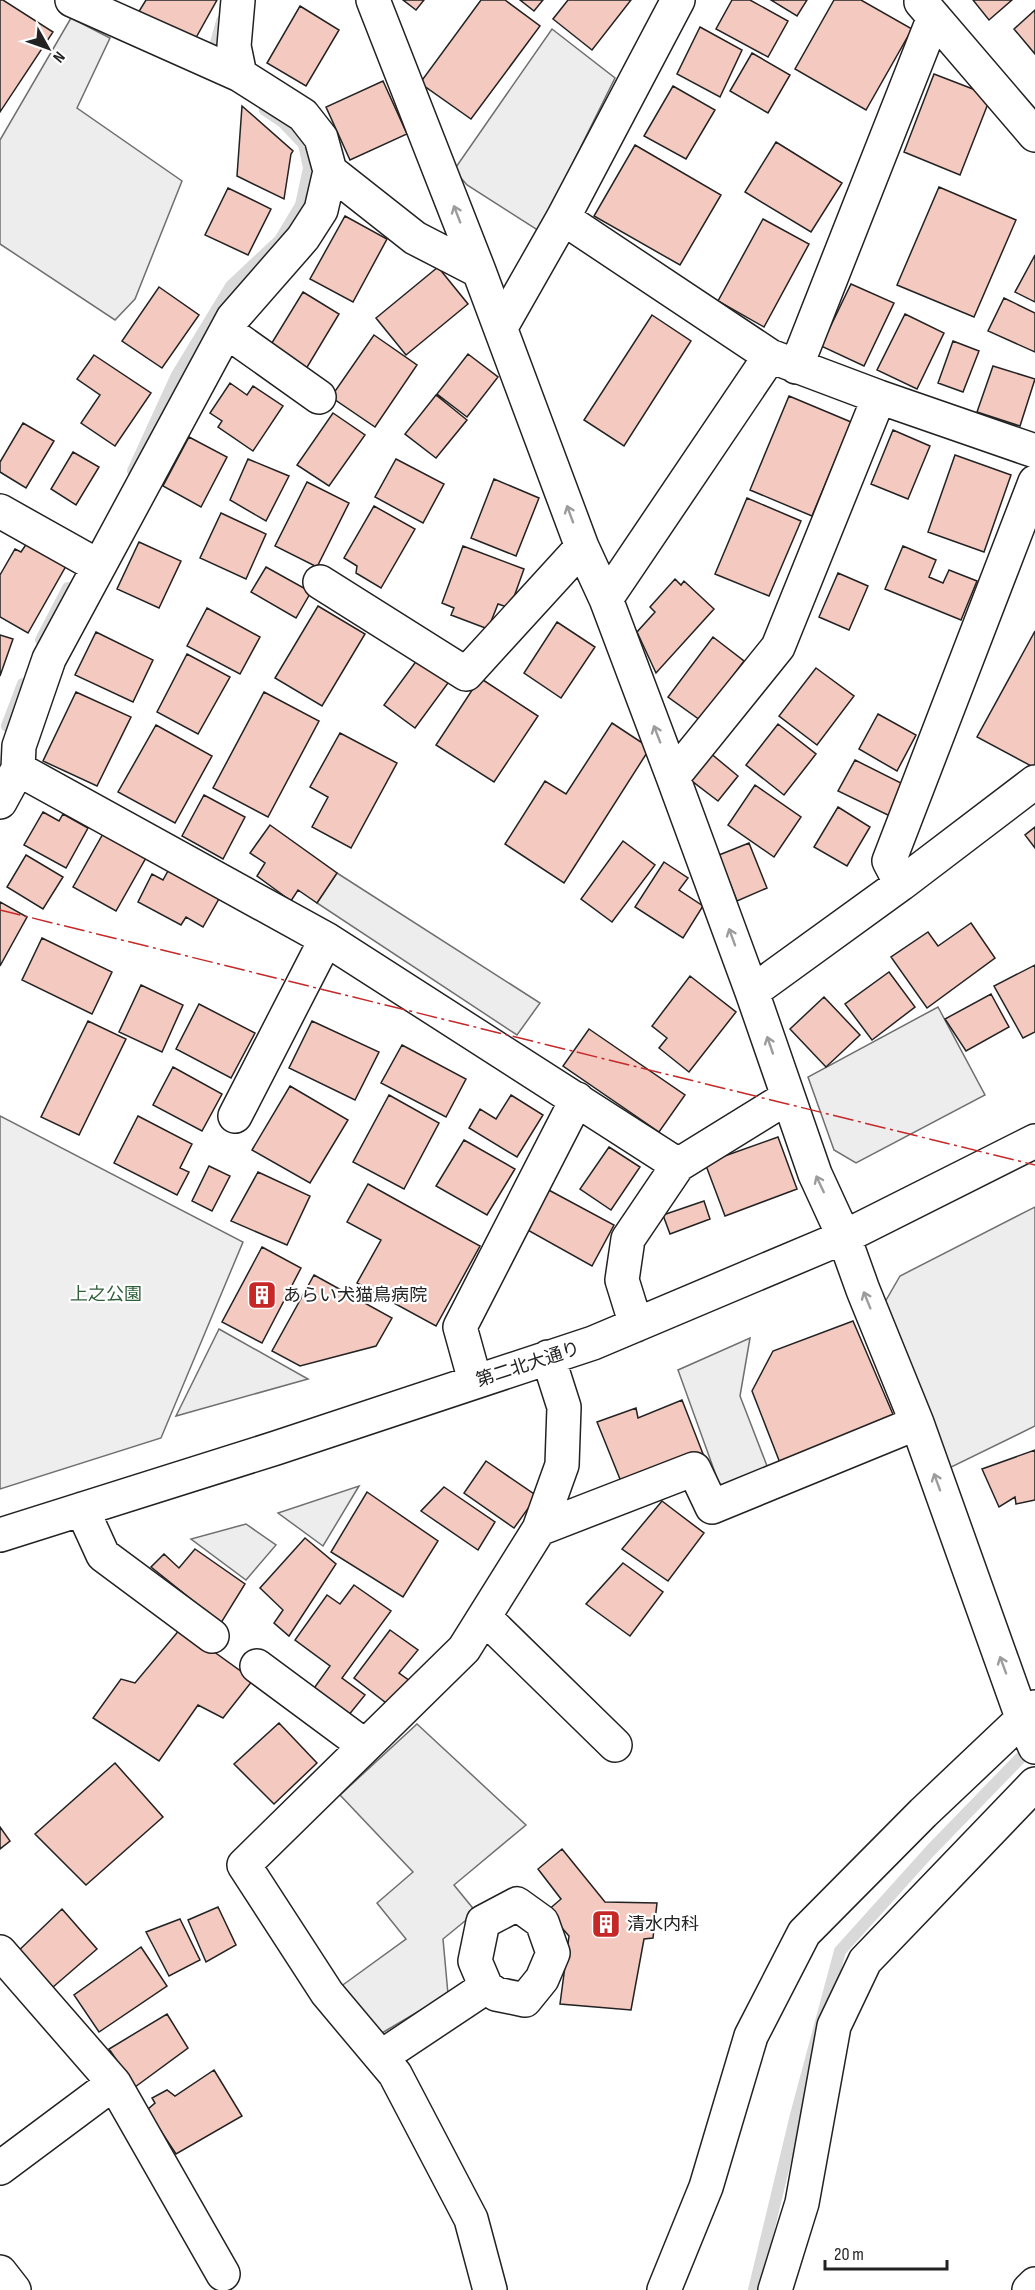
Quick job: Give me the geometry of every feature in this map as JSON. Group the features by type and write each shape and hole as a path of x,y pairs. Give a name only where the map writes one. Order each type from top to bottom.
{"street":[{"path":"0,802 12,750 49,659 233,318 303,238 321,210 330,171 321,138 303,115 240,75 72,0"},
{"path":"238,0 234,46 240,75"},
{"path":"373,0 501,327 582,547 606,599 752,992 815,1174 844,1237 917,1423 1029,1725 922,1814 804,1933 751,2036 706,2187 664,2290"},
{"path":"501,327 563,218 672,3"},
{"path":"606,599 783,361 926,9 1035,135"},
{"path":"330,171 415,238 479,270"},
{"path":"563,218 783,361 1035,451"},
{"path":"226,331 319,397"},
{"path":"673,777 778,647 879,397"},
{"path":"901,884 889,861 1035,482"},
{"path":"0,511 99,566"},
{"path":"320,582 466,674 582,547"},
{"path":"12,750 326,939 678,1165"},
{"path":"752,992 901,884 1035,782"},
{"path":"235,1116 326,939"},
{"path":"636,1324 622,1280 628,1239 678,1165 788,1097"},
{"path":"475,1381 460,1327 577,1099"},
{"name":"第二北大通り","path":"0,1535 276,1448 593,1343 844,1237 1035,1141"},
{"path":"490,2290 471,2219 395,2074 327,1993 243,1864 464,1649 539,1529 562,1465 564,1407 548,1358"},
{"path":"539,1529 694,1469 712,1507 917,1423"},
{"path":"82,1509 103,1555 212,1636"},
{"path":"484,1617 615,1745"},
{"path":"257,1666 365,1746"},
{"path":"775,2290 802,2203 834,2026 865,1961 1035,1784"},
{"path":"0,1952 114,2083 223,2274"},
{"path":"381,2057 486,1987"},
{"path":"0,2168 114,2083"},
{"path":"0,2272 14,2290"},
{"path":"1029,2290 1035,2284"}],"green space":[{"name":"上之公園","path":"0,1116 243,1242 161,1438 0,1489"}],"shaded area":[{"path":"71,18 110,38 77,108 182,181 135,299 115,320 0,244 0,140"},
{"path":"552,29 615,78 539,231 467,185 454,170"},
{"path":"337,873 540,1003 517,1035 317,903"},
{"path":"938,1007 985,1095 856,1163 834,1150 808,1077"},
{"path":"1035,1207 1035,1426 935,1475 885,1302 900,1276"},
{"path":"219,1329 308,1379 176,1416"},
{"path":"750,1338 740,1396 769,1471 722,1492 678,1370"},
{"path":"359,1486 323,1546 278,1513"},
{"path":"246,1524 276,1545 246,1580 191,1539"},
{"path":"417,1724 526,1825 454,1885 476,1912 443,1939 448,1994 382,2033 340,1987 406,1939 377,1903 413,1872 340,1795"}],"building":[{"path":"0,0 53,32 0,112"},
{"path":"146,0 217,0 193,43 138,13"},
{"path":"403,0 424,0 416,10"},
{"path":"481,0 505,0 540,26 471,119 420,83"},
{"path":"520,0 543,0 534,11"},
{"path":"568,0 631,0 592,50 553,19"},
{"path":"732,0 750,0 788,21 768,57 716,29"},
{"path":"771,0 807,0 797,16"},
{"path":"834,0 861,0 912,29 866,110 795,69"},
{"path":"973,0 1012,0 989,20"},
{"path":"300,6 339,30 306,86 267,63"},
{"path":"1035,10 1035,54 1014,29"},
{"path":"700,27 742,50 720,97 677,74"},
{"path":"752,53 790,75 768,113 730,91"},
{"path":"934,74 991,96 960,175 904,152"},
{"path":"383,81 407,134 350,160 326,107"},
{"path":"673,86 715,110 686,159 644,136"},
{"path":"242,106 293,151 284,199 237,176"},
{"path":"776,142 842,183 811,232 745,192"},
{"path":"635,145 721,195 680,265 594,216"},
{"path":"939,187 1016,220 974,317 897,285"},
{"path":"228,188 271,209 248,255 205,235"},
{"path":"345,216 387,239 353,302 310,279"},
{"path":"763,219 809,244 764,327 718,301"},
{"path":"1035,255 1035,302 1015,292"},
{"path":"438,267 468,304 406,355 376,318"},
{"path":"851,284 894,303 864,366 821,346"},
{"path":"159,287 199,315 162,368 122,341"},
{"path":"303,292 339,314 306,369 270,346"},
{"path":"1004,298 1035,313 1035,352 988,331"},
{"path":"905,314 944,333 917,389 877,370"},
{"path":"652,315 691,341 624,446 584,420"},
{"path":"374,335 417,365 375,427 331,397"},
{"path":"953,341 979,351 963,392 938,383"},
{"path":"468,354 498,377 467,417 437,394"},
{"path":"94,355 151,393 115,446 81,423 100,395 77,379"},
{"path":"993,366 1035,379 1020,426 977,412"},
{"path":"230,383 247,395 253,386 283,406 253,451 218,427 222,421 210,413"},
{"path":"436,395 467,420 436,458 405,434"},
{"path":"789,396 851,422 812,516 750,490"},
{"path":"333,413 365,435 329,486 297,465"},
{"path":"23,423 54,441 26,488 0,472 0,462"},
{"path":"893,430 930,446 908,499 871,484"},
{"path":"189,437 227,457 201,507 163,486"},
{"path":"73,452 99,467 76,505 51,489"},
{"path":"955,455 1011,475 984,552 928,532"},
{"path":"248,459 289,476 266,521 230,500"},
{"path":"396,459 444,484 423,523 375,497"},
{"path":"494,479 539,498 516,556 471,538"},
{"path":"307,482 349,503 317,567 275,546"},
{"path":"747,498 801,521 769,596 715,574"},
{"path":"374,506 415,529 381,588 356,573 357,566 344,558"},
{"path":"221,513 266,534 246,579 200,558"},
{"path":"139,542 181,561 159,608 117,589"},
{"path":"27,543 66,566 28,633 0,617 0,575 15,549 21,552"},
{"path":"463,546 524,569 510,608 498,604 488,629 451,615 454,608 442,603"},
{"path":"903,546 936,560 929,577 943,583 949,570 977,581 961,620 885,589"},
{"path":"266,567 311,592 296,618 251,592"},
{"path":"838,573 868,586 849,630 819,617"},
{"path":"675,579 681,585 684,581 714,609 656,673 637,632 655,612 650,607"},
{"path":"318,606 365,634 322,706 275,678"},
{"path":"207,608 260,637 240,674 187,646"},
{"path":"557,622 595,647 561,698 524,673"},
{"path":"1035,631 1035,768 977,737"},
{"path":"96,632 153,660 133,702 75,675"},
{"path":"0,635 13,639 0,676"},
{"path":"713,637 744,661 700,720 668,697"},
{"path":"187,654 230,677 198,734 157,712"},
{"path":"420,656 451,679 415,728 384,705"},
{"path":"816,668 854,696 817,745 779,716"},
{"path":"480,678 538,716 494,782 436,745"},
{"path":"76,692 131,717 97,786 43,761"},
{"path":"264,692 319,721 268,817 213,788"},
{"path":"878,714 916,735 897,771 859,749"},
{"path":"612,723 650,748 564,883 505,844 545,781 566,794"},
{"path":"778,724 816,754 784,795 746,765"},
{"path":"156,725 212,756 175,823 118,792"},
{"path":"340,733 397,763 351,848 312,827 328,797 310,787"},
{"path":"709,752 738,776 718,801 688,778"},
{"path":"855,760 907,786 892,817 838,791"},
{"path":"755,785 801,817 774,857 728,825"},
{"path":"204,795 245,817 223,859 182,836"},
{"path":"838,807 870,827 847,866 814,847"},
{"path":"43,812 59,821 63,814 88,828 66,868 24,845"},
{"path":"270,825 337,873 317,903 298,890 291,901 257,876 265,863 250,853"},
{"path":"1035,827 1035,848 1025,835"},
{"path":"104,832 147,856 116,911 73,887"},
{"path":"623,841 655,865 612,922 581,899"},
{"path":"749,843 767,888 737,901 719,855"},
{"path":"26,855 63,877 43,909 7,887"},
{"path":"664,862 688,878 679,890 703,906 683,938 635,907"},
{"path":"169,869 220,897 203,927 186,917 181,925 138,902 152,874 163,880"},
{"path":"0,902 27,917 0,966"},
{"path":"971,923 995,958 927,1008 891,957 928,932 938,946"},
{"path":"42,938 112,972 92,1014 22,980"},
{"path":"1035,965 1035,1032 1023,1038 994,986"},
{"path":"889,972 915,1007 872,1040 845,1004"},
{"path":"690,976 736,1012 689,1072 659,1048 667,1038 652,1026"},
{"path":"141,985 183,1005 162,1052 119,1032"},
{"path":"991,994 1009,1027 966,1051 945,1019"},
{"path":"824,997 860,1035 826,1067 790,1029"},
{"path":"199,1004 255,1033 231,1078 176,1049"},
{"path":"88,1021 126,1039 79,1135 41,1117"},
{"path":"312,1021 379,1052 355,1100 289,1068"},
{"path":"589,1029 685,1095 659,1132 563,1066"},
{"path":"402,1045 466,1079 446,1117 381,1083"},
{"path":"173,1067 222,1094 202,1131 153,1105"},
{"path":"290,1086 348,1120 310,1183 252,1150"},
{"path":"389,1095 439,1123 404,1189 353,1162"},
{"path":"511,1095 543,1115 517,1157 469,1128 480,1109 496,1119"},
{"path":"138,1116 192,1144 180,1168 189,1172 177,1195 114,1163"},
{"path":"778,1137 797,1189 725,1216 705,1163"},
{"path":"464,1140 515,1169 487,1215 436,1186"},
{"path":"609,1147 640,1167 611,1210 580,1189"},
{"path":"209,1166 230,1176 212,1211 192,1201"},
{"path":"258,1172 310,1196 287,1245 231,1221"},
{"path":"368,1184 480,1246 436,1326 357,1283 381,1240 347,1222"},
{"path":"545,1188 614,1225 592,1266 524,1228"},
{"path":"704,1201 710,1219 670,1234 663,1215"},
{"name":"あらい犬猫鳥病院","path":"262,1247 301,1268 262,1343 222,1322"},
{"path":"314,1275 392,1318 376,1346 300,1366 272,1351"},
{"path":"853,1321 895,1419 782,1468 752,1391 773,1351"},
{"path":"682,1400 705,1459 624,1489 597,1422 636,1408 638,1418"},
{"path":"1035,1450 1035,1500 1016,1504 1015,1497 999,1507 982,1469"},
{"path":"486,1461 537,1496 514,1528 464,1493"},
{"path":"444,1487 495,1522 478,1550 421,1511"},
{"path":"367,1492 438,1541 403,1597 331,1552"},
{"path":"662,1501 704,1533 668,1581 622,1549"},
{"path":"305,1538 336,1564 289,1636 274,1623 283,1610 260,1588"},
{"path":"195,1549 245,1584 221,1623 151,1567 164,1554 179,1568"},
{"path":"623,1563 663,1592 630,1636 586,1604"},
{"path":"354,1585 391,1611 342,1678 365,1695 348,1716 312,1691 330,1666 295,1640 327,1595 340,1604"},
{"path":"181,1628 253,1680 223,1718 198,1705 159,1761 93,1718 121,1679 135,1683"},
{"path":"390,1630 418,1650 399,1673 410,1681 390,1706 354,1678"},
{"path":"279,1723 317,1763 274,1804 234,1764"},
{"path":"115,1763 163,1817 86,1885 35,1834"},
{"path":"0,1827 10,1841 0,1849"},
{"name":"清水内科","path":"562,1849 605,1902 657,1903 653,1938 644,1939 631,2010 560,2004 569,1936 547,1911 561,1899 538,1869"},
{"path":"218,1907 236,1945 206,1962 188,1920"},
{"path":"62,1909 97,1949 45,1994 13,1956"},
{"path":"180,1919 200,1960 169,1976 146,1932"},
{"path":"141,1947 167,1986 99,2032 74,1995"},
{"path":"167,2014 188,2048 135,2087 109,2049"},
{"path":"214,2070 242,2116 176,2154 147,2110 155,2103 152,2098 167,2090 175,2096"}],"waterway":[{"path":"214,50 222,21"},
{"path":"133,471 177,375 231,286 280,240 301,205 309,168 304,144 283,122 265,110"},
{"path":"41,640 68,588"},
{"path":"7,726 23,684"},
{"path":"754,2290 796,2115 840,1951 931,1850 1032,1746"}],"power":[{"path":"0,910 1035,1165"}],"place":[{"name":"あらい犬猫鳥病院","path":"262,1295"},
{"name":"清水内科","path":"606,1924"}]}
